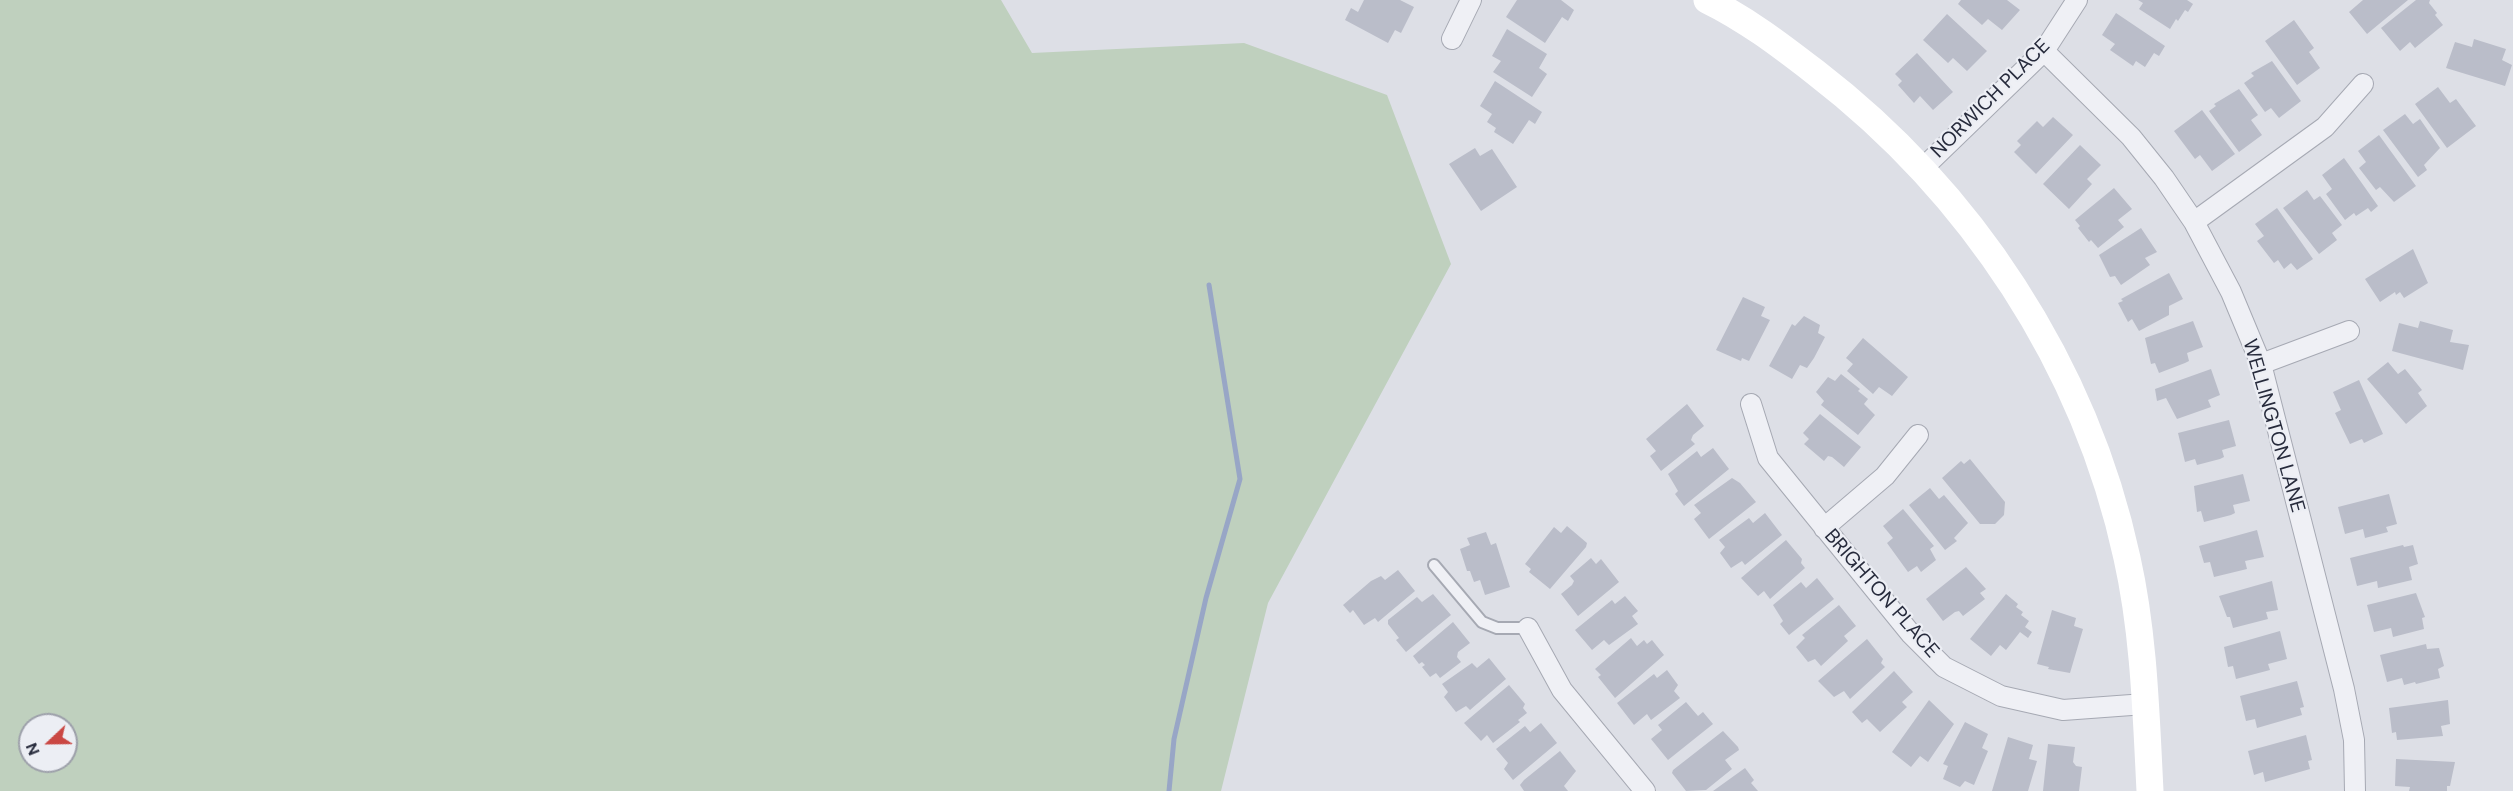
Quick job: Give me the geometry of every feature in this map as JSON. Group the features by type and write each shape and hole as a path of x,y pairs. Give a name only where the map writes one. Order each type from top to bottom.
{"street":[{"path":"1452,39 1471,0"},
{"name":"NORWICH PLACE","path":"1923,168 2044,51 2077,0"},
{"path":"1721,3 1849,98 1923,168 1972,226 2015,287 2051,351 2082,416 2107,486 2127,556 2140,630 2151,791"},
{"name":"WELLINGTON LANE","path":"2044,51 2131,137 2194,222 2231,292 2260,363 2344,689 2354,740 2355,791"},
{"path":"2194,222 2325,127 2363,84"},
{"path":"2260,363 2349,331"},
{"name":"BRIGHTON PLACE","path":"1751,404 1768,458 1911,634 1944,667 2001,696 2063,710 2145,704"},
{"path":"1824,528 1884,476 1918,435"},
{"path":"1528,628 1562,690 1645,791"}],"lane":[{"path":"1434,565 1482,622 1497,628 1528,628"}],"green space":[{"path":"0,0 1001,0 1032,53 1244,43 1387,95 1451,264 1268,603 1221,791 0,791"}],"building":[{"path":"1364,0 1400,0 1414,7 1401,33 1395,30 1388,43 1345,20 1351,8 1358,12"},
{"path":"1517,0 1561,0 1574,10 1568,21 1562,17 1545,43 1506,17"},
{"path":"1961,0 2007,0 2020,10 2002,30 1988,19 1982,25 1958,4"},
{"path":"2138,0 2187,0 2193,4 2188,12 2185,10 2178,21 2176,19 2170,29 2139,9 2143,3"},
{"path":"2363,0 2408,0 2367,34 2349,12"},
{"path":"2416,0 2430,0 2429,3 2437,13 2435,15 2443,25 2415,48 2410,42 2400,51 2381,28"},
{"path":"2116,13 2165,46 2159,56 2154,53 2145,67 2136,61 2133,66 2110,50 2115,44 2102,35"},
{"path":"1947,14 1987,51 1967,71 1953,58 1948,63 1923,40"},
{"path":"2294,20 2314,48 2309,52 2320,68 2297,85 2265,41"},
{"path":"1507,29 1547,54 1539,68 1547,74 1532,97 1493,72 1501,61 1492,56"},
{"path":"2474,39 2506,49 2502,60 2512,65 2505,86 2446,68 2455,42 2472,47"},
{"path":"1917,53 1953,92 1933,110 1920,96 1914,103 1898,85 1902,81 1895,74"},
{"path":"2272,61 2301,101 2279,118 2271,108 2265,112 2244,83 2254,76 2251,73"},
{"path":"1495,81 1542,112 1535,124 1529,120 1513,144 1494,132 1496,128 1487,122 1492,114 1480,106"},
{"path":"2438,87 2450,103 2456,99 2476,126 2447,148 2415,104"},
{"path":"2239,89 2258,115 2251,120 2262,135 2239,152 2209,111 2216,106 2214,104"},
{"path":"2202,110 2235,154 2212,171 2200,155 2195,159 2174,131"},
{"path":"2405,114 2413,124 2420,119 2440,148 2424,165 2427,170 2418,177 2383,130"},
{"path":"2053,117 2073,135 2036,174 2014,152 2021,145 2017,141 2037,121 2043,127"},
{"path":"2379,135 2416,186 2394,202 2380,187 2376,190 2359,168 2366,162 2358,151"},
{"path":"2080,145 2101,165 2087,179 2092,184 2069,209 2043,184"},
{"path":"1475,148 1480,156 1492,149 1517,187 1481,211 1449,164"},
{"path":"2344,158 2378,206 2371,212 2368,208 2356,216 2354,213 2345,220 2326,194 2332,189 2322,175"},
{"path":"2114,188 2132,209 2118,220 2124,227 2098,248 2091,240 2089,242 2075,220"},
{"path":"2307,190 2314,200 2320,196 2342,225 2332,233 2337,240 2319,254 2283,208"},
{"path":"2277,208 2313,259 2297,270 2291,263 2284,269 2278,260 2274,263 2257,241 2264,236 2255,224"},
{"path":"2141,228 2157,252 2145,258 2150,265 2121,285 2115,276 2110,277 2099,255"},
{"path":"2413,249 2428,283 2404,298 2400,292 2396,295 2395,292 2380,302 2365,279"},
{"path":"2169,273 2183,299 2169,306 2169,315 2139,331 2132,319 2128,322 2118,303 2123,301 2121,299"},
{"path":"1743,297 1765,307 1761,316 1770,320 1749,361 1742,358 1741,361 1716,350"},
{"path":"1804,316 1820,325 1818,333 1825,337 1807,368 1800,365 1792,379 1769,366 1792,324 1795,326"},
{"path":"2193,321 2203,347 2187,353 2189,361 2159,373 2155,363 2151,364 2145,338"},
{"path":"2420,321 2453,330 2450,342 2469,345 2463,370 2392,351 2399,323 2418,328"},
{"path":"1863,338 1908,377 1892,396 1879,387 1873,394 1847,371 1853,364 1846,358"},
{"path":"2388,362 2398,374 2405,369 2422,390 2418,393 2427,406 2406,424 2367,379"},
{"path":"2211,369 2220,395 2208,400 2211,407 2177,419 2166,398 2157,401 2155,389"},
{"path":"1841,374 1860,389 1858,391 1868,399 1864,404 1875,415 1858,435 1821,405 1824,401 1816,392 1828,377 1835,381"},
{"path":"2359,380 2383,434 2364,443 2362,439 2350,444 2335,413 2341,410 2333,392"},
{"path":"1687,404 1704,426 1693,435 1691,440 1695,444 1661,471 1650,456 1656,451 1646,439"},
{"path":"1820,414 1861,447 1844,467 1832,457 1828,456 1824,461 1804,444 1809,439 1803,433"},
{"path":"2229,420 2236,446 2222,450 2224,457 2220,459 2197,465 2195,459 2185,462 2178,433"},
{"path":"1713,448 1729,469 1684,506 1675,494 1678,491 1668,474 1697,451 1701,457"},
{"path":"1970,459 2005,502 2004,515 1995,524 1980,524 1942,478 1961,461 1964,464"},
{"path":"2243,474 2250,501 2233,505 2235,513 2231,515 2204,522 2201,511 2197,512 2194,486"},
{"path":"1732,478 1740,483 1756,502 1709,539 1694,519 1701,513 1694,505"},
{"path":"1930,488 1939,499 1944,495 1968,523 1954,538 1957,541 1945,550 1909,505"},
{"path":"2389,494 2397,524 2386,527 2388,532 2365,538 2363,529 2345,534 2338,507"},
{"path":"1903,509 1934,546 1930,549 1936,560 1921,572 1917,566 1908,572 1887,543 1893,538 1883,526"},
{"path":"1765,513 1782,535 1745,565 1742,561 1731,568 1720,553 1725,547 1719,540 1749,518 1753,523"},
{"path":"1567,526 1587,543 1586,547 1550,589 1529,572 1531,569 1525,564 1554,527 1561,533"},
{"path":"2257,530 2264,557 2245,561 2247,569 2214,577 2210,562 2204,563 2199,546"},
{"path":"1486,532 1491,545 1496,543 1510,587 1485,595 1480,580 1474,582 1470,571 1467,571 1460,549 1470,545 1467,538"},
{"path":"1786,540 1802,559 1801,563 1805,568 1770,599 1764,591 1758,596 1741,578"},
{"path":"2403,545 2404,547 2413,545 2418,564 2409,567 2412,580 2378,588 2377,581 2357,586 2350,558"},
{"path":"1591,558 1596,564 1601,559 1619,582 1578,616 1561,594 1574,581 1570,576"},
{"path":"1966,567 1986,589 1980,593 1985,599 1963,616 1959,611 1955,612 1943,621 1926,599"},
{"path":"1398,570 1415,591 1378,622 1375,618 1364,625 1353,610 1350,613 1343,605 1371,581 1381,576 1385,580"},
{"path":"1817,578 1834,599 1789,635 1780,624 1783,621 1773,605 1801,582 1806,588"},
{"path":"2272,581 2278,610 2266,612 2268,619 2233,628 2219,596"},
{"path":"2416,593 2425,617 2422,618 2424,629 2393,637 2391,628 2374,632 2367,605"},
{"path":"1433,594 1451,615 1406,652 1396,640 1399,638 1388,624 1388,620 1417,597 1422,602"},
{"path":"2006,594 2018,604 2016,607 2023,612 2021,615 2029,621 2025,627 2032,632 2028,638 2020,632 2006,650 2000,645 1991,656 1970,639"},
{"path":"1625,596 1638,611 1632,616 1638,624 1609,645 1604,640 1592,650 1575,630 1612,600 1615,604"},
{"path":"1839,605 1856,626 1844,636 1848,641 1821,666 1815,659 1808,662 1796,647 1805,638 1802,635"},
{"path":"2052,610 2076,618 2074,626 2083,629 2070,673 2048,669 2049,667 2037,664"},
{"path":"1453,622 1470,643 1458,652 1457,657 1461,662 1440,678 1436,673 1430,677 1422,667 1425,665 1422,662 1419,664 1413,656"},
{"path":"2280,631 2287,659 2268,664 2270,670 2236,679 2233,666 2228,667 2224,647"},
{"path":"1631,638 1637,646 1644,640 1647,644 1652,640 1664,655 1615,698 1598,677 1601,675 1595,669"},
{"path":"1867,639 1883,659 1881,663 1885,667 1850,699 1844,691 1834,697 1818,681"},
{"path":"2426,644 2427,649 2439,648 2444,666 2438,669 2440,678 2404,685 2402,678 2387,682 2380,655"},
{"path":"1489,658 1506,679 1470,710 1466,706 1456,712 1444,697 1448,692 1442,684 1472,663 1477,668"},
{"path":"1667,670 1678,685 1674,691 1680,698 1651,720 1647,714 1634,725 1617,703 1654,674 1657,678"},
{"path":"1894,671 1913,692 1902,702 1907,707 1880,732 1867,719 1862,723 1852,712"},
{"path":"2297,681 2304,707 2300,708 2302,715 2257,728 2255,719 2246,721 2240,696"},
{"path":"1509,685 1525,704 1523,708 1527,713 1518,720 1520,722 1493,743 1487,735 1481,741 1464,723"},
{"path":"1929,700 1954,724 1928,762 1920,756 1911,767 1892,752"},
{"path":"2448,700 2450,724 2441,726 2443,736 2397,740 2396,732 2392,733 2389,708"},
{"path":"1686,702 1698,716 1703,712 1713,724 1668,760 1651,739 1662,730 1658,725"},
{"path":"1965,722 1988,734 1982,748 1988,751 1974,785 1965,781 1960,787 1943,779 1948,766 1943,764"},
{"path":"1541,723 1557,743 1513,780 1504,769 1508,763 1496,749 1525,726 1530,732"},
{"path":"1723,731 1739,750 1725,760 1732,769 1706,790 1686,791 1672,773 1673,770"},
{"path":"2306,735 2312,760 2308,761 2310,769 2265,782 2263,772 2254,775 2248,751"},
{"path":"2008,737 2033,745 2029,759 2037,761 2028,791 1992,791"},
{"path":"2048,744 2075,747 2073,762 2076,766 2082,767 2079,791 2043,791"},
{"path":"1560,751 1576,771 1564,786 1568,791 1524,791 1520,785 1524,780"},
{"path":"2396,759 2455,762 2450,786 2447,786 2447,791 2409,791 2410,787 2395,786"},
{"path":"1745,768 1754,780 1751,783 1758,791 1713,791"}],"waterway":[{"path":"1169,791 1174,739 1206,598 1240,479 1209,285"}]}
